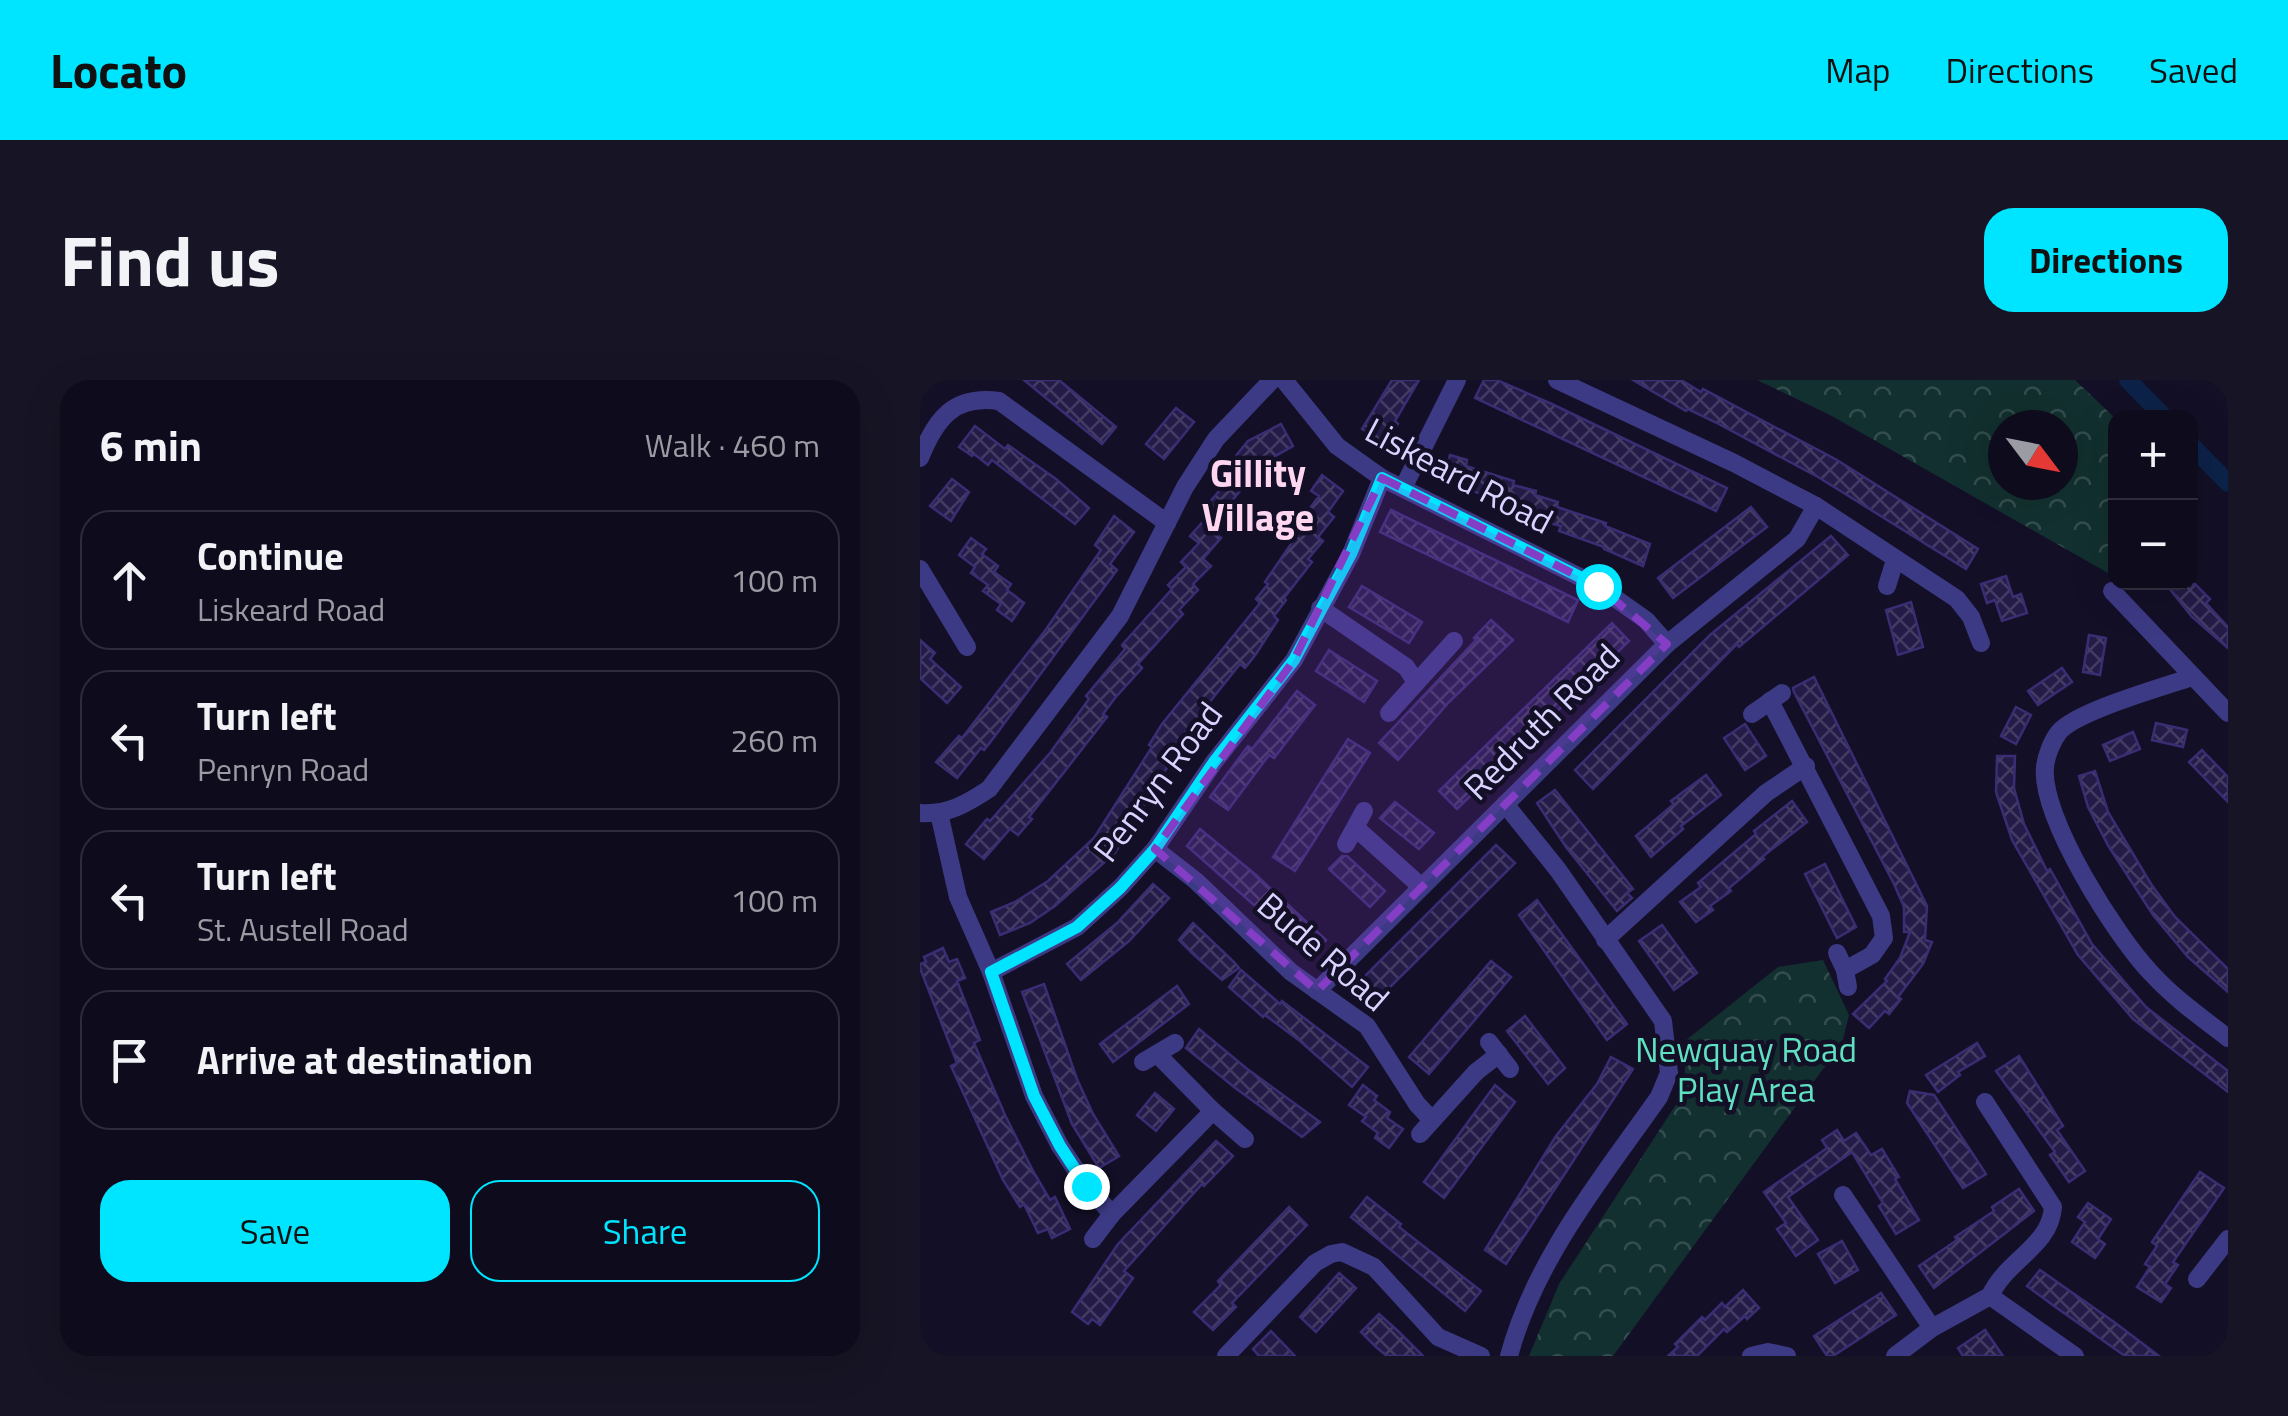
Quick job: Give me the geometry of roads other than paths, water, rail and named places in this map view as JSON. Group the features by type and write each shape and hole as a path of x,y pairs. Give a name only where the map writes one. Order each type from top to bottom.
{"street":[{"path":"1112,1214 1086,1186 1034,1096 930,813 962,807 989,789 1120,616 1185,487 1216,439 1272,380"},
{"name":"Liskeard Road","path":"1284,380 1337,446 1382,478 1598,586 1646,620 1667,644"},
{"path":"1403,488 1457,380"},
{"path":"1557,380 1716,454 1816,506 1964,606 1982,642"},
{"path":"920,458 949,409 976,398 999,401 1167,523"},
{"name":"Penryn Road","path":"991,972 1077,927 1155,849 1235,733 1294,660 1351,554 1382,478"},
{"name":"Redruth Road","path":"1318,992 1667,644 1798,539 1816,506"},
{"path":"1887,586 1895,560"},
{"path":"920,569 966,636"},
{"path":"2112,591 2228,713"},
{"path":"1320,608 1406,667 1416,682"},
{"path":"1389,713 1454,641"},
{"path":"2192,676 2082,716 2060,730 2044,769 2052,806 2071,852 2114,926 2152,974 2228,1038"},
{"path":"1752,714 1776,697 1881,916 1884,938 1847,979 1837,952"},
{"path":"1604,940 1766,793 1806,766"},
{"path":"1505,804 1558,870 1662,1021 1670,1073 1659,1097 1540,1273 1519,1317 1508,1356"},
{"path":"1364,811 1352,836 1416,882 1418,890"},
{"name":"Bude Road","path":"1155,849 1196,881 1291,972 1366,1026 1417,1104 1426,1127 1476,1072 1499,1055"},
{"path":"1175,1043 1150,1058 1246,1138"},
{"path":"1894,1356 1932,1328 1990,1296 1999,1277 2042,1238 2052,1222 2053,1207 1989,1124 1986,1102"},
{"path":"1093,1239 1112,1214 1213,1111"},
{"path":"1843,1194 1932,1328"},
{"path":"1837,1228 1856,1218"},
{"path":"2197,1279 2221,1265 2228,1239"},
{"path":"1219,1355 1316,1264 1342,1252 1374,1267 1438,1337 1482,1356"},
{"path":"1990,1296 2075,1356"},
{"path":"1751,1356 1768,1352 1787,1356"}],"waterway":[{"path":"2128,380 2157,410"},
{"path":"2198,452 2228,483"}],"district":[{"name":"Gillity Village","path":"1258,496"}],"park label":[{"name":"Newquay Road Play Area","path":"1746,1070"}]}
